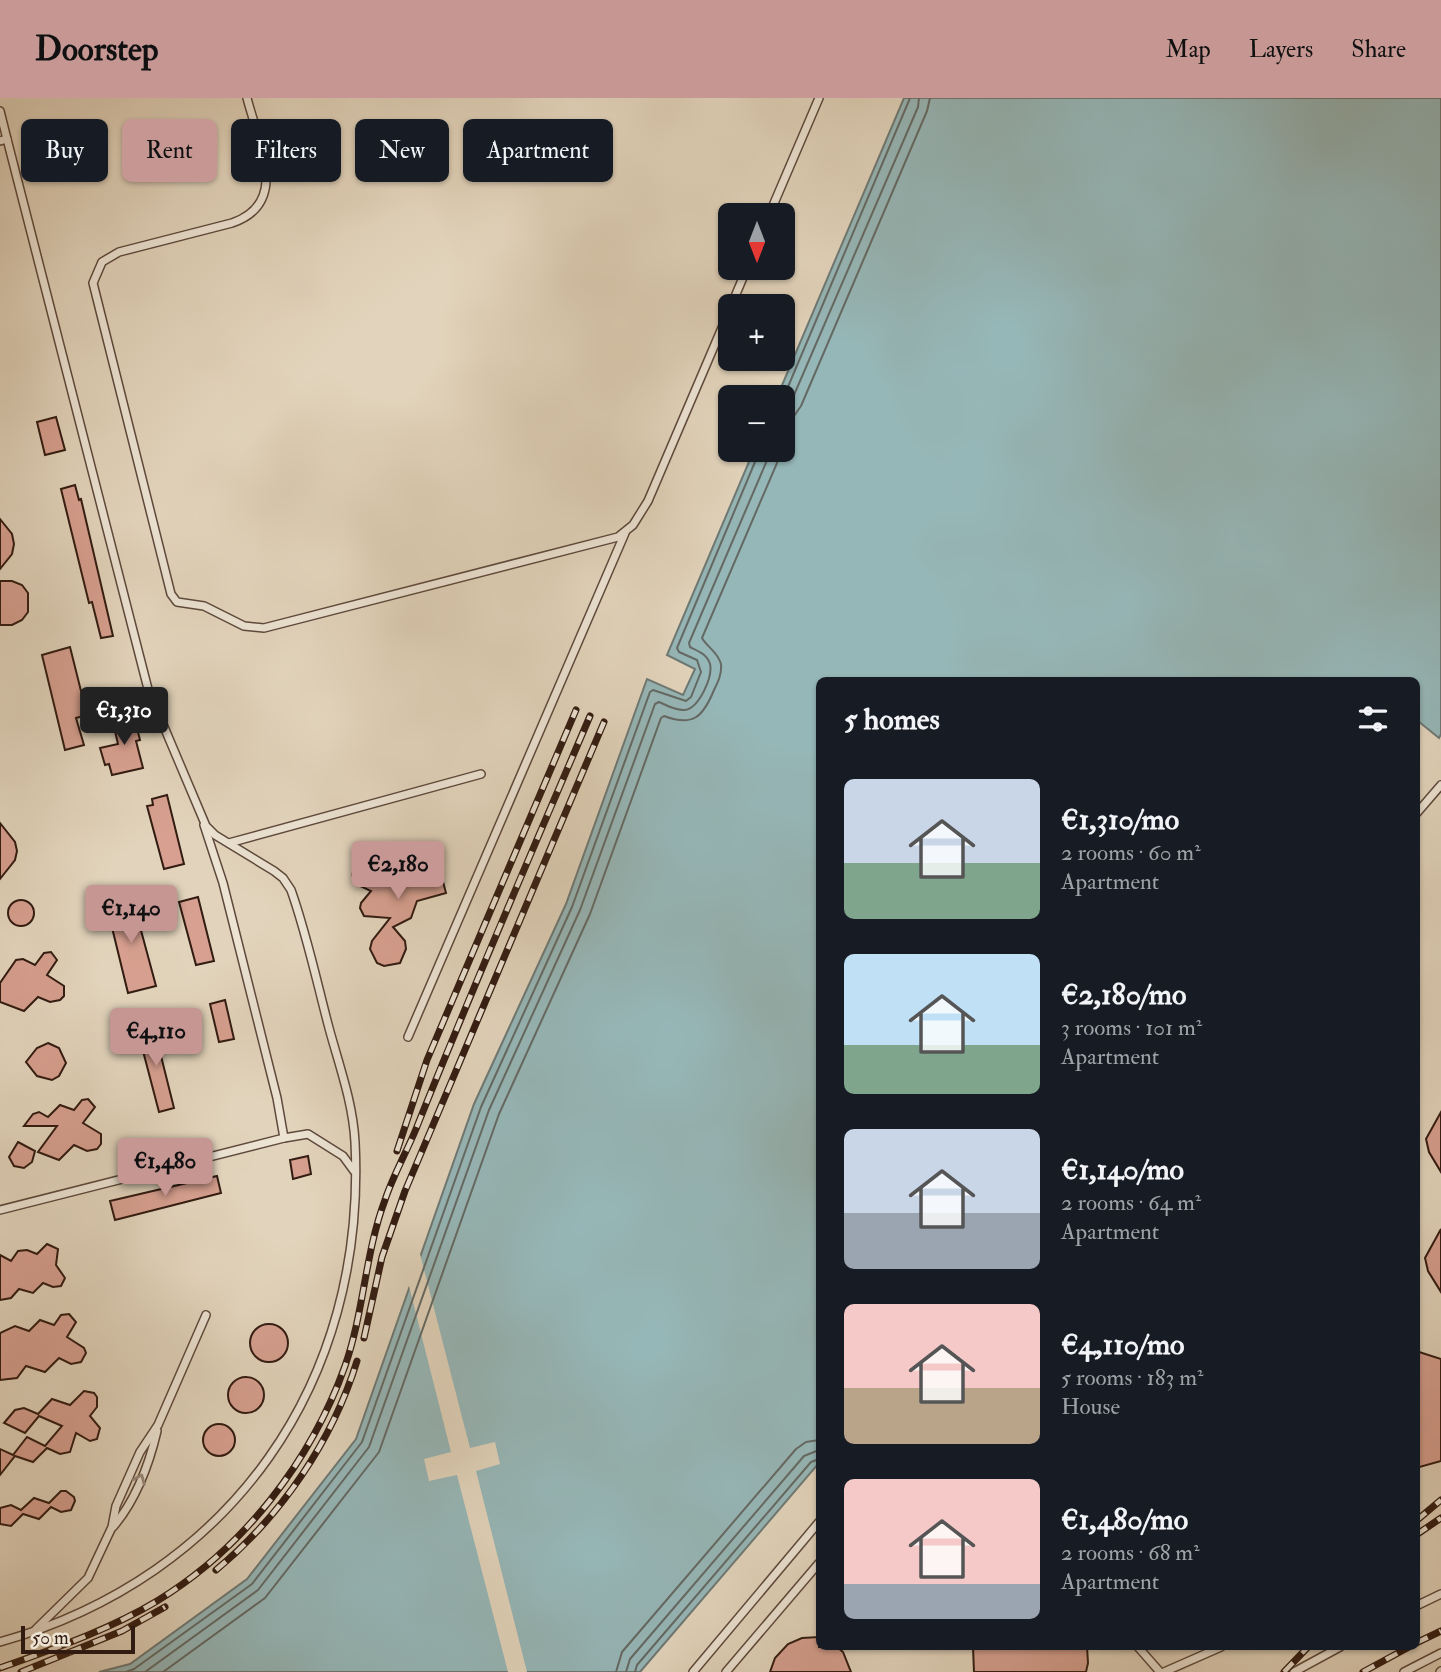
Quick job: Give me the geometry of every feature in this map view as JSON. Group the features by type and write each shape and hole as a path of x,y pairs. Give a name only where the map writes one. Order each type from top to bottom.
{"lane":[{"path":"247,98 267,182 259,207 246,218 232,223 119,252 102,262 93,283 174,601 204,607 244,626 264,628 598,543 625,533"},
{"path":"774,203 819,98"},
{"path":"0,111 4,140 148,690 201,814 223,883 277,1098 284,1138"},
{"path":"408,1037 625,533 640,517 648,501 718,335"},
{"path":"229,843 481,774"},
{"path":"1420,809 1441,785"},
{"path":"0,1642 95,1608 151,1575 209,1528 263,1466 284,1435 316,1375 336,1317 349,1257 355,1171 352,1116 291,890 274,871 215,835 201,814"},
{"path":"0,1210 309,1134 343,1156 355,1171"},
{"path":"31,1633 89,1578 112,1527 127,1510 151,1454 158,1425 206,1315"},
{"path":"693,1672 816,1526"},
{"path":"726,1672 816,1567"},
{"path":"1420,1604 1441,1594"},
{"path":"1141,1650 1162,1672 1214,1650"},
{"path":"1294,1672 1334,1650"},
{"path":"1404,1672 1441,1653"}],"water":[{"path":"904,98 1441,98 1439,738 1420,723 1420,677 816,677 816,1467 640,1672 99,1672 130,1664 247,1579 356,1439 474,1104 566,904 647,679 683,695 695,669 667,655 749,462 795,462 795,385 782,385 788,371 795,371 795,355"}],"pier":[{"path":"419,1250 470,1448 495,1442 500,1464 476,1471 527,1672 508,1672 457,1475 429,1481 424,1459 451,1452 408,1282"}],"building":[{"path":"56,417 65,450 45,455 37,422"},
{"path":"75,485 79,500 81,499 113,636 101,638 92,602 89,603 61,489"},
{"path":"0,519 12,534 14,544 12,554 0,569"},
{"path":"0,581 12,581 22,585 28,593 28,612 22,620 12,625 0,625"},
{"path":"70,647 87,715 76,718 84,745 65,750 42,655"},
{"path":"133,712 140,740 136,741 143,768 112,775 109,764 105,765 100,748 118,744 115,731 121,730 117,716"},
{"path":"167,795 184,864 164,869 147,806 153,805 152,799"},
{"path":"0,823 15,842 17,851 15,860 0,879"},
{"path":"435,851 446,893 417,901 411,918 393,927 405,941 406,949 400,963 384,966 377,963 370,949 372,941 390,918 364,916 361,903 371,891 356,884 353,871 356,867 365,865 380,880 393,867 414,867 412,858"},
{"path":"132,897 156,986 128,993 106,903"},
{"path":"198,897 214,961 196,965 179,902"},
{"path":"21,900 30,904 34,913 30,922 21,926 12,922 8,913 12,904"},
{"path":"51,952 57,960 47,975 64,986 64,996 60,1000 50,1002 38,997 24,1011 0,1002 0,983 16,960 23,959 35,965 44,953"},
{"path":"225,1000 234,1039 219,1042 210,1004"},
{"path":"153,1024 174,1108 159,1112 137,1028"},
{"path":"48,1043 59,1048 66,1063 59,1076 52,1080 37,1076 26,1062 37,1048"},
{"path":"88,1099 95,1107 83,1123 101,1134 101,1144 97,1149 87,1151 74,1145 59,1160 38,1152 57,1126 24,1126 33,1114 39,1112 48,1117 60,1105 74,1110 82,1100"},
{"path":"1441,1112 1441,1172 1429,1152 1426,1139"},
{"path":"18,1142 35,1151 32,1162 24,1168 14,1166 9,1157"},
{"path":"308,1156 311,1174 293,1179 290,1160"},
{"path":"217,1176 221,1193 115,1220 110,1201"},
{"path":"1441,1229 1441,1292 1428,1271 1425,1258"},
{"path":"47,1244 58,1249 56,1265 65,1278 61,1286 53,1287 43,1283 33,1293 19,1289 11,1298 0,1300 0,1255 11,1261 18,1251 27,1250 37,1254"},
{"path":"69,1314 76,1322 67,1337 84,1348 86,1353 81,1362 71,1364 59,1358 45,1372 26,1366 17,1378 0,1380 0,1333 15,1326 29,1331 40,1320 54,1325 61,1315"},
{"path":"269,1324 283,1329 288,1343 283,1357 269,1362 255,1357 250,1343 255,1329"},
{"path":"1420,1352 1441,1359 1441,1461 1420,1467"},
{"path":"246,1377 259,1382 264,1395 259,1408 246,1413 233,1408 228,1395 233,1382"},
{"path":"84,1391 94,1393 97,1397 97,1407 90,1416 100,1428 97,1439 90,1441 76,1433 70,1452 60,1454 47,1448 33,1462 15,1456 0,1475 0,1449 13,1455 27,1437 45,1446 62,1426 39,1416 25,1433 4,1423 15,1410 24,1408 38,1414 52,1399 70,1405"},
{"path":"219,1424 230,1429 235,1440 230,1451 219,1456 208,1451 203,1440 208,1429"},
{"path":"61,1491 74,1497 71,1510 61,1512 51,1507 39,1519 23,1514 11,1526 0,1524 0,1508 11,1505 21,1510 34,1498 49,1503"},
{"path":"816,1637 816,1650 841,1650 851,1672 770,1672 775,1658 788,1644 802,1638"},
{"path":"973,1650 1087,1650 1086,1672 974,1672"}],"railway":[{"path":"397,1151 427,1060 576,710"},
{"path":"0,1668 120,1621 189,1580 246,1528 294,1468 314,1435 345,1366 378,1220 388,1191 590,716"},
{"path":"364,1338 382,1257 405,1191 604,722"},
{"path":"216,1570 262,1526 302,1476 334,1420 357,1361"},
{"path":"1420,1518 1441,1500"},
{"path":"1420,1532 1441,1518"},
{"path":"21,1672 122,1631 165,1607"},
{"path":"1420,1641 1441,1631"},
{"path":"1284,1672 1305,1650"},
{"path":"1363,1672 1403,1650"}]}
